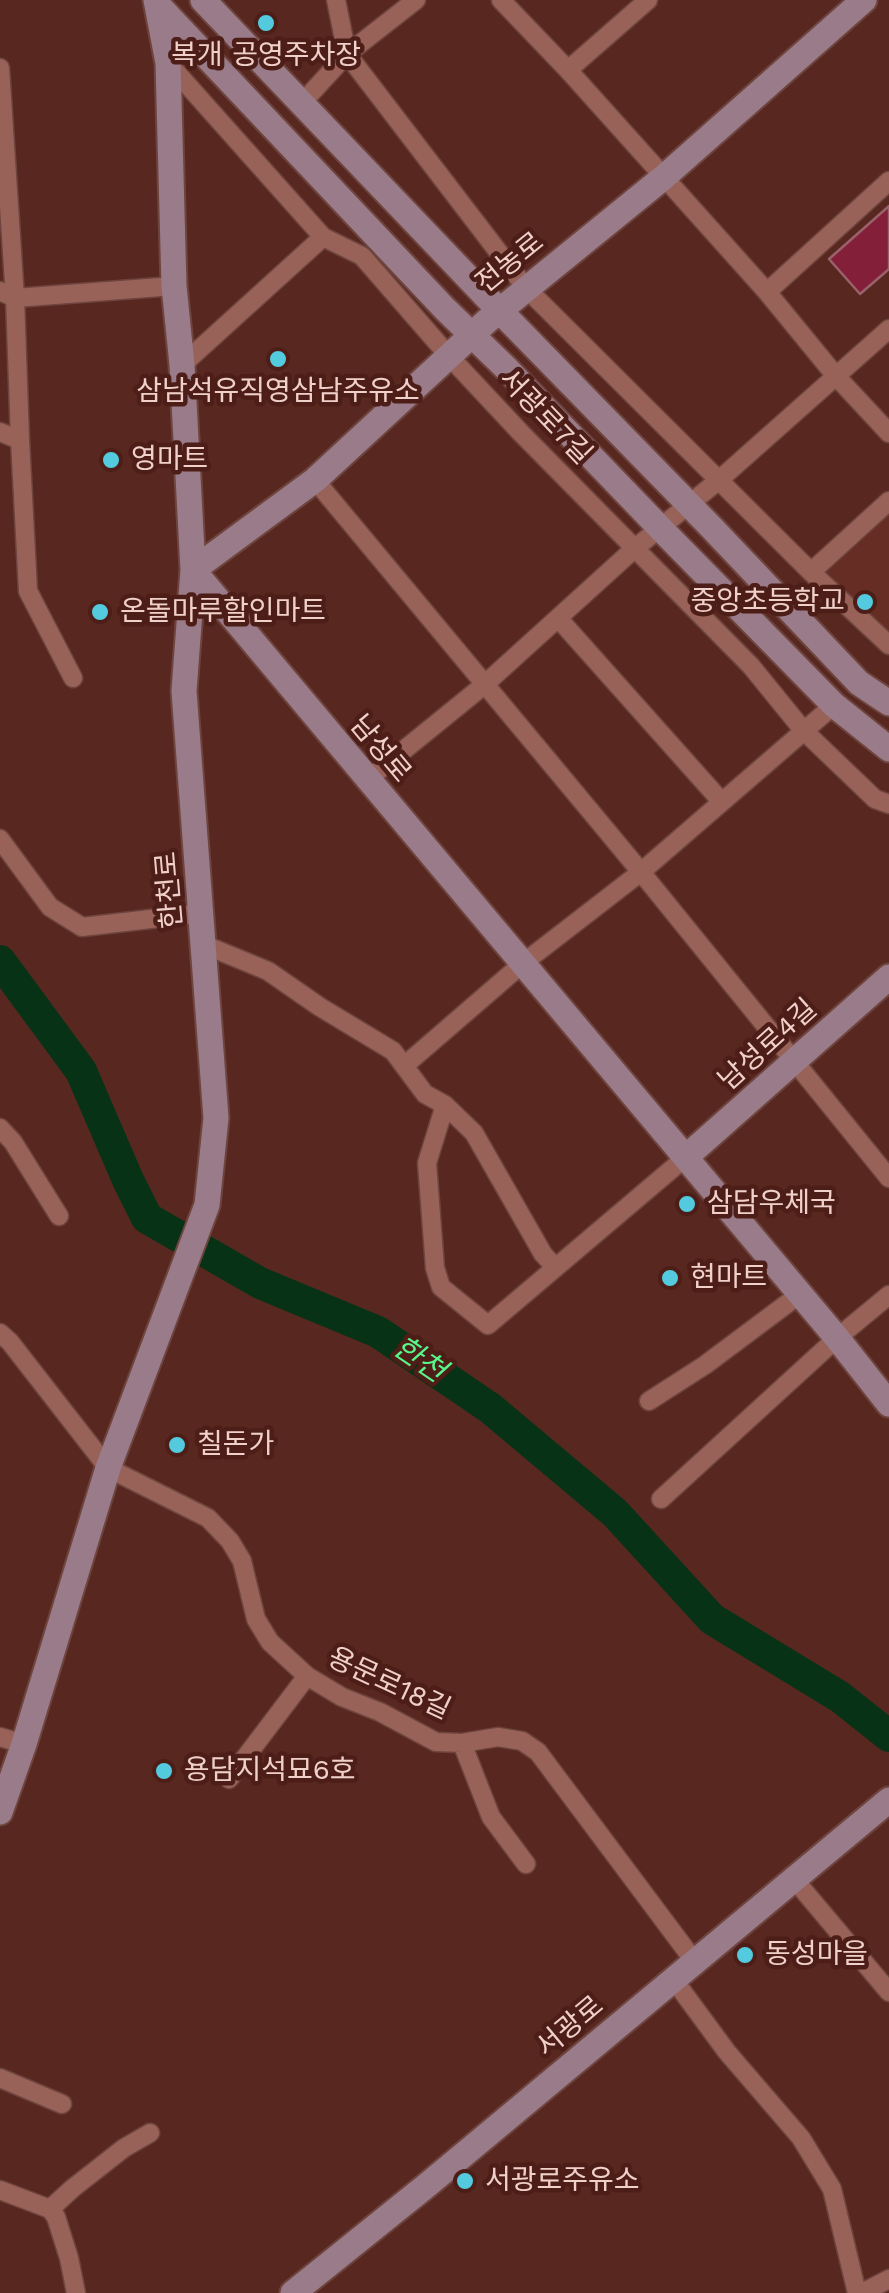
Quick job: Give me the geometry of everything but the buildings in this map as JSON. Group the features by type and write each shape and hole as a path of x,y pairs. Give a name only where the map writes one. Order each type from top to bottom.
{"street":[{"path":"203,0 858,684 889,703"},
{"path":"336,0 347,54 526,288 889,645"},
{"path":"301,104 347,54 416,0"},
{"path":"501,0 664,176 889,433"},
{"path":"568,70 648,0"},
{"name":"전농로","path":"193,570 314,480 448,355 664,176 864,0"},
{"path":"156,2 168,64 174,286 193,570"},
{"path":"156,2 661,529 834,705 889,749"},
{"name":"서광로7길","path":"168,64 322,238 362,256 448,355 752,666 802,730 882,801 889,819"},
{"path":"0,68 7,294 28,591 73,678"},
{"path":"767,292 889,181"},
{"path":"182,365 322,238"},
{"path":"7,294 174,286"},
{"path":"367,780 484,686 634,549 720,480 889,329"},
{"path":"0,432 20,440"},
{"path":"314,480 641,872 889,1178"},
{"path":"811,572 889,501"},
{"name":"남성로","path":"193,570 889,1404"},
{"name":"한천로","path":"108,1468 207,1205 216,1118 184,691 193,570"},
{"path":"558,618 722,802"},
{"path":"404,1066 522,964 641,872 834,705"},
{"path":"1,842 50,907 82,927 202,913"},
{"path":"205,945 268,971 394,1051 424,1094 445,1105 474,1134 554,1267"},
{"name":"남성로4길","path":"686,1157 889,977"},
{"path":"445,1105 426,1162 435,1268 441,1287 488,1325 686,1157"},
{"path":"4,1141 59,1216"},
{"path":"649,1401 706,1365 800,1294"},
{"path":"661,1499 889,1295"},
{"name":"용문로18길","path":"0,1333 108,1468 208,1518 230,1541 242,1561 256,1619 270,1642 307,1676 436,1742 462,1743 498,1737 522,1741 538,1752 695,1962"},
{"path":"0,1812 12,1740 108,1468"},
{"path":"229,1779 307,1676"},
{"path":"462,1743 491,1817 526,1864"},
{"name":"서광로","path":"293,2293 887,1802"},
{"path":"794,1879 889,1992"},
{"path":"674,1980 727,2052 801,2138 832,2189 860,2293 889,2279"},
{"path":"0,2078 62,2104"},
{"path":"50,2209 124,2148 150,2133"},
{"path":"0,2190 50,2209 56,2217 76,2293"}],"shaded area":[{"name":"중앙초등학교","path":"889,501 889,645 811,572"}],"waterway":[{"name":"한천","path":"0,961 81,1071 147,1218 260,1283 378,1332 490,1408 615,1513 712,1619 840,1697 889,1736"}],"place":[{"name":"복개 공영주차장","path":"266,23"},
{"name":"삼남석유직영삼남주유소","path":"278,359"},
{"name":"영마트","path":"111,460"},
{"name":"중앙초등학교","path":"865,602"},
{"name":"온돌마루할인마트","path":"100,612"},
{"name":"삼담우체국","path":"687,1204"},
{"name":"현마트","path":"670,1278"},
{"name":"칠돈가","path":"177,1445"},
{"name":"용담지석묘6호","path":"164,1771"},
{"name":"동성마을","path":"745,1955"},
{"name":"서광로주유소","path":"465,2181"}]}
